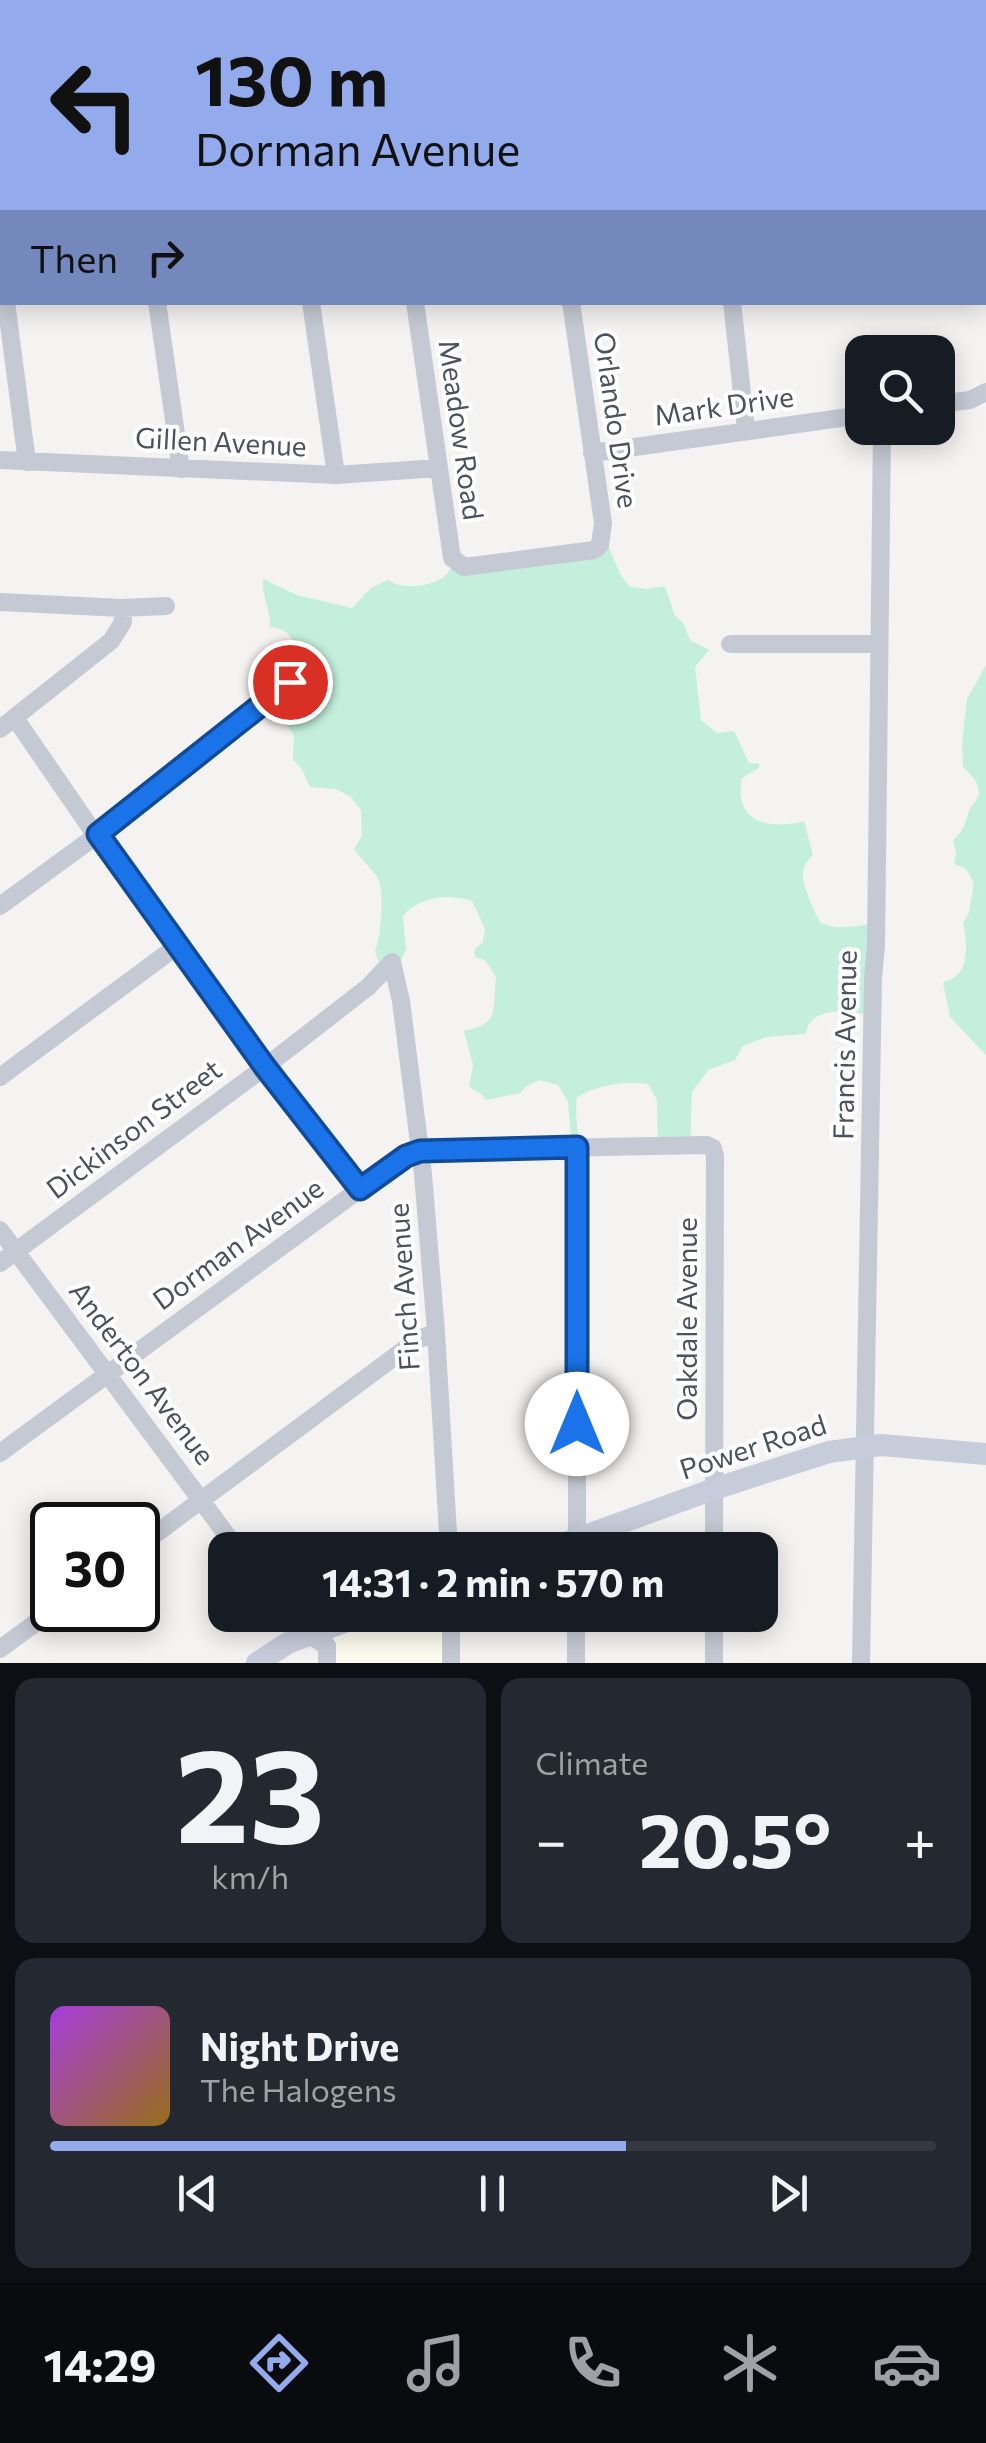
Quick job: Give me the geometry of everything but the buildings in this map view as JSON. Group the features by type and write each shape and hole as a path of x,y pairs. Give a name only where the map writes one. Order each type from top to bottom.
{"main road":[{"name":"Power Road","path":"607,1532 714,1489 829,1452 881,1445 986,1454"},
{"path":"257,1663 288,1643 316,1632"}],"street":[{"path":"6,305 26,462"},
{"path":"158,305 181,469"},
{"path":"311,305 336,475"},
{"name":"Meadow Road","path":"414,305 452,558 458,564"},
{"name":"Orlando Drive","path":"458,564 594,550 600,544 603,522 571,305"},
{"path":"732,305 746,430"},
{"path":"955,402 986,392"},
{"name":"Mark Drive","path":"592,453 845,416"},
{"name":"Francis Avenue","path":"861,1663 882,445"},
{"name":"Gillen Avenue","path":"0,460 336,475 439,468"},
{"path":"0,602 122,608 166,606"},
{"path":"122,608 123,622 111,640 8,723 98,834 265,1067 360,1189"},
{"path":"730,644 879,644"},
{"path":"0,906 290,682"},
{"path":"0,1076 177,946"},
{"name":"Dickinson Street","path":"0,1263 265,1067 368,987 392,962"},
{"name":"Finch Avenue","path":"392,962 401,1000 420,1151 436,1332 447,1532"},
{"name":"Dorman Avenue","path":"0,1453 406,1156 420,1151 706,1145 713,1148"},
{"path":"577,1147 577,1532"},
{"name":"Oakdale Avenue","path":"713,1148 714,1532"},
{"name":"Anderton Avenue","path":"0,1230 225,1532"},
{"path":"160,1531 417,1340 436,1332"},
{"path":"0,1650 30,1627"},
{"path":"304,1632 326,1646 327,1663"},
{"path":"451,1632 451,1663"},
{"path":"576,1632 576,1663"},
{"path":"714,1632 714,1663"}],"shaded area":[{"path":"327,1632 450,1632 449,1663 322,1663"}],"green space":[{"path":"603,542 630,587 665,586 675,616 683,623 690,640 709,650 695,667 701,720 717,733 734,731 749,763 759,764 759,768 742,778 743,805 748,814 767,823 804,821 813,855 804,868 804,881 819,920 833,927 873,924 870,1015 822,1014 809,1024 806,1034 766,1037 743,1046 735,1060 708,1070 692,1092 690,1147 658,1147 657,1100 648,1084 611,1085 577,1097 579,1149 572,1149 568,1102 558,1085 539,1080 520,1093 486,1100 469,1087 473,1065 464,1031 484,1024 492,1014 496,977 485,960 475,957 474,950 483,942 485,929 472,901 435,898 410,909 403,916 406,950 392,977 384,979 375,951 382,913 379,882 354,849 362,836 361,810 351,797 336,789 310,787 293,759 294,736 274,702 304,674 290,637 279,628 270,627 263,579 297,595 352,608 371,588 388,580 408,586 423,585 444,577 453,564"},
{"path":"986,665 986,1055 950,1017 943,982 958,974 965,959 963,924 974,883 966,869 954,864 953,840 962,830 979,793 963,767 962,744 967,699"}],"route":[{"path":"290,682 98,834 265,1067 360,1189 406,1156 420,1151 577,1147 577,1424"}]}
